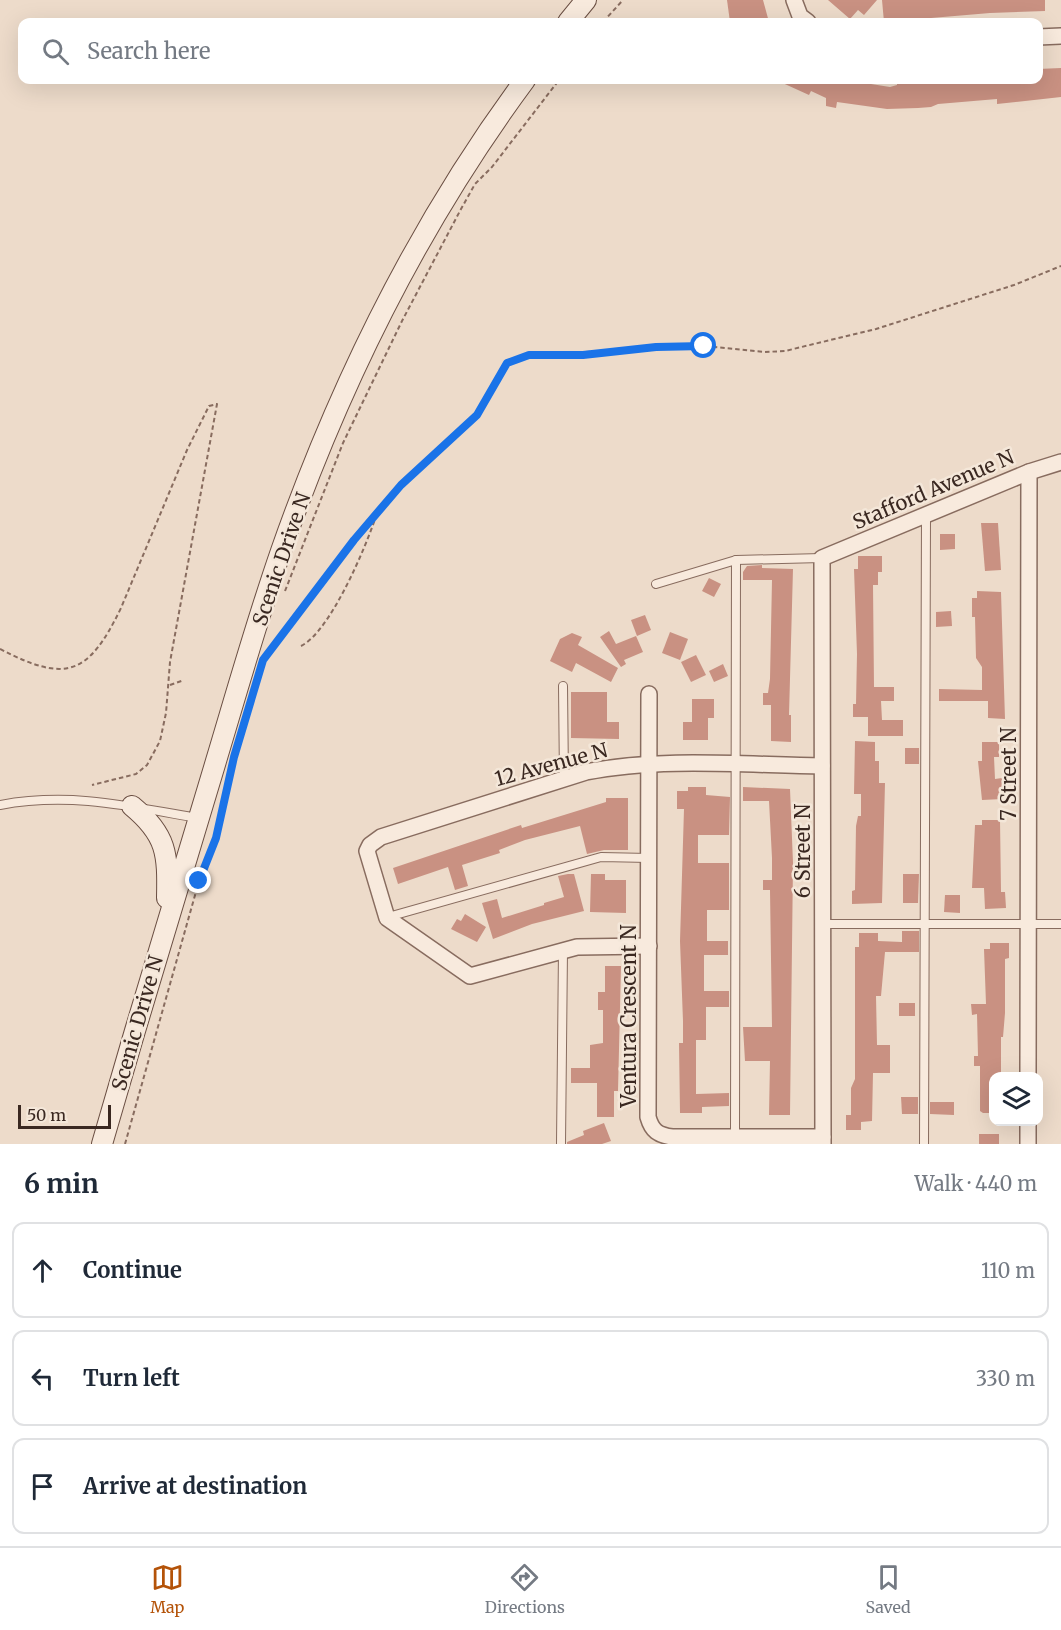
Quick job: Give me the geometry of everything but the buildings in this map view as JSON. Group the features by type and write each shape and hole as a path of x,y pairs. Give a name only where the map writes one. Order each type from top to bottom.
{"main road":[{"path":"571,18 586,0"},
{"name":"Scenic Drive N","path":"102,1144 166,921 281,552 346,387 412,254 472,154 522,84"},
{"path":"132,806 155,827 165,849 166,921"}],"street":[{"path":"794,0 803,18"},
{"path":"1043,38 1061,36"},
{"name":"Stafford Avenue N","path":"822,558 1029,472 1061,462"},
{"name":"7 Street N","path":"1028,1072 1029,472"},
{"name":"6 Street N","path":"822,558 823,1141"},
{"name":"Ventura Crescent N","path":"649,694 651,765 648,1118 650,1125 662,1136 672,1137 823,1141"},
{"name":"12 Avenue N","path":"387,918 367,856 370,845 381,837 564,779 607,768 651,765 822,766"},
{"path":"387,918 470,976 588,945 649,946"},
{"path":"1028,1126 1028,1144"}],"lane":[{"path":"924,1144 926,516"},
{"path":"656,584 736,560 822,558"},
{"path":"735,1138 736,560"},
{"path":"563,686 564,779"},
{"path":"0,805 66,798 87,799 199,818"},
{"path":"387,918 601,857 649,858"},
{"path":"823,924 1061,924"},
{"path":"561,1144 563,951"}],"path":[{"path":"607,18 623,0"},
{"path":"282,598 347,433 456,218 476,184 492,167 556,84"},
{"path":"266,650 263,660 377,513 401,485 477,415 501,371 517,357 704,346 765,352 811,346 876,330 1003,289 1061,266"},
{"path":"0,649 31,664 60,670 79,665 92,654 107,635 121,608 187,450 209,406 217,404 160,741 147,765 136,774 92,785"},
{"path":"301,646 310,639 340,597 377,513"},
{"path":"168,685 184,680"},
{"path":"125,1144 199,881 216,838 232,764"}],"route":[{"path":"199,881 216,838 234,757 263,660 354,540 401,485 477,415 507,363 517,357 529,355 583,355 656,347 704,346"}]}
